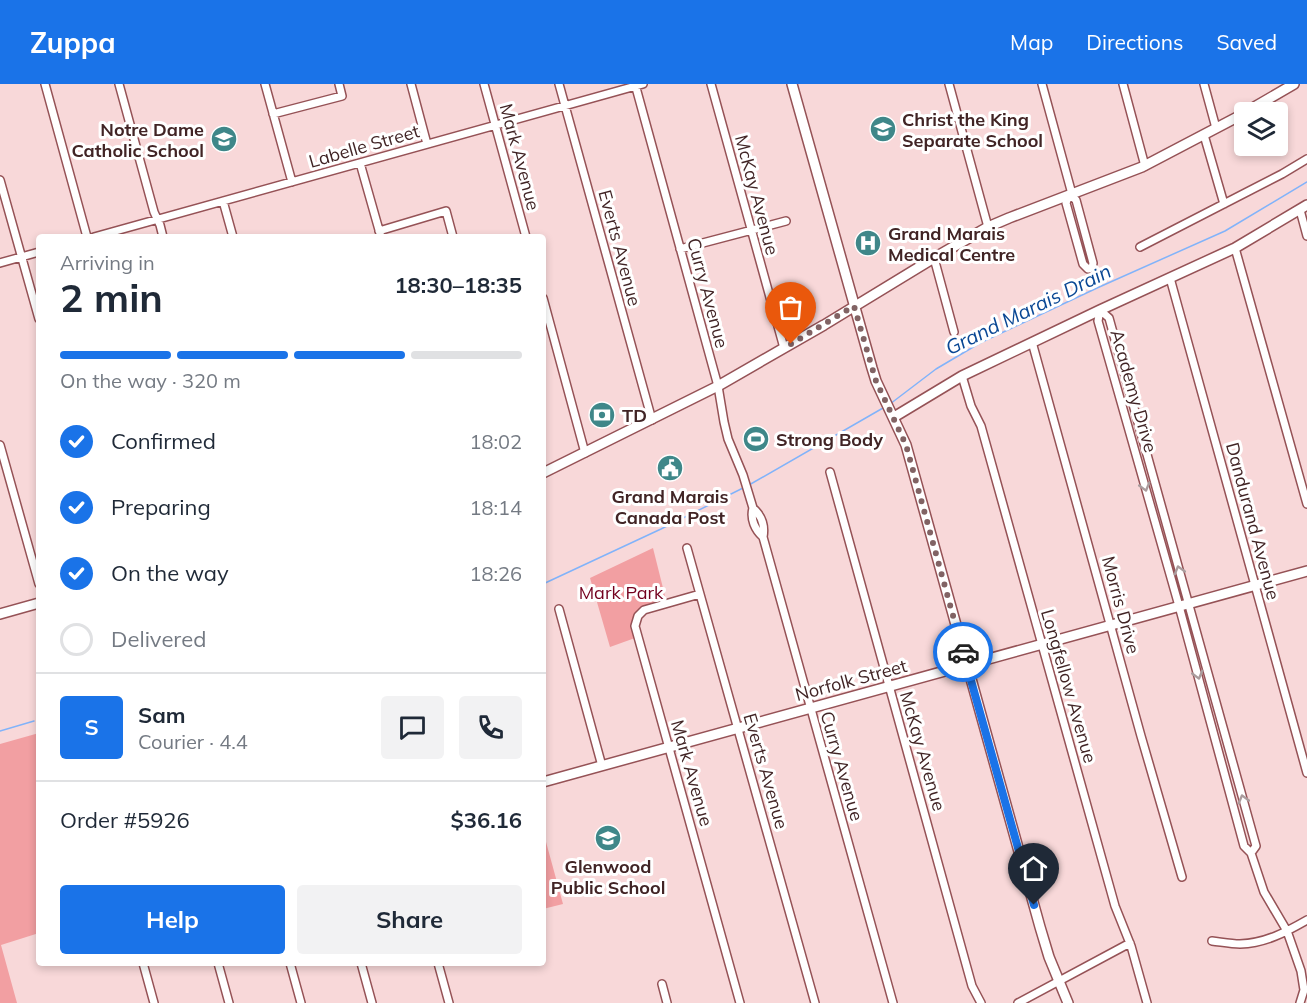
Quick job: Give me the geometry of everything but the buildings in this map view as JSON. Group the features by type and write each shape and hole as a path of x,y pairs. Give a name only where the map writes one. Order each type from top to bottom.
{"street":[{"path":"45,84 86,234"},
{"path":"119,84 162,234"},
{"path":"265,84 292,182"},
{"path":"273,114 342,96 339,84"},
{"path":"411,84 427,144"},
{"name":"Mark Avenue","path":"484,84 525,234"},
{"name":"Everts Avenue","path":"559,84 652,420"},
{"name":"McKay Avenue","path":"711,84 784,348"},
{"path":"792,84 876,381 906,445 1040,927 1049,957 1068,1003"},
{"path":"949,84 988,227"},
{"path":"1042,84 1071,194 1076,200 1093,263 1092,268 1088,269 1083,264 1066,203 1071,194"},
{"path":"1123,84 1145,166"},
{"path":"1204,84 1216,128"},
{"path":"1264,102 1294,84"},
{"name":"Labelle Street","path":"105,234 638,85"},
{"name":"Curry Avenue","path":"638,85 718,386 724,422 752,505 762,522 763,537 893,1003"},
{"path":"546,472 718,386 988,227 1145,166 1234,119"},
{"path":"1204,135 1224,204"},
{"path":"1140,247 1307,159"},
{"path":"360,163 380,234 446,211 452,234"},
{"path":"0,180 36,308"},
{"path":"223,201 232,234"},
{"path":"894,417 962,376 1235,248 1303,207 1307,236"},
{"path":"680,249 786,221"},
{"path":"1235,248 1307,504"},
{"path":"0,263 36,253"},
{"path":"934,258 954,332"},
{"name":"Dandurand Avenue","path":"1170,278 1307,773"},
{"path":"546,309 585,453"},
{"name":"Academy Drive","path":"1100,310 1098,321 1256,846 1251,854"},
{"name":"Morris Drive","path":"1032,342 1182,877"},
{"name":"Longfellow Avenue","path":"962,376 971,406 981,426 1114,906 1130,943 1148,1003"},
{"path":"0,445 36,573"},
{"name":"McKay Avenue","path":"830,472 972,986 981,1003"},
{"name":"Everts Avenue","path":"687,548 814,1003"},
{"name":"Norfolk Street","path":"546,781 1307,571"},
{"name":"Mark Avenue","path":"700,594 644,610 638,616 635,626 740,1003"},
{"path":"0,614 36,604"},
{"name":"Academy Drive","path":"1184,605 1244,846 1251,854 1264,892 1287,931 1301,971 1304,990 1300,1003"},
{"path":"559,609 602,766"},
{"path":"1212,941 1239,944 1260,942 1307,920"},
{"path":"1018,1003 1130,943"},
{"path":"144,966 154,1003"},
{"path":"219,966 229,1003"},
{"path":"291,966 301,1003"},
{"path":"363,966 372,1003"},
{"path":"439,966 449,1003"},
{"path":"662,984 667,1003"}],"green space":[{"name":"Mark Park","path":"653,548 666,600 640,609 632,623 635,638 610,647 590,578"},
{"path":"36,734 36,934 1,945 17,1003 0,1003 0,744"},
{"path":"546,842 563,904 546,908"}],"waterway":[{"name":"Grand Marais Drain","path":"890,404 936,369 980,343 1225,231 1307,182"},
{"name":"Grand Marais Drain","path":"749,485 883,408"},
{"name":"Grand Marais Drain","path":"546,583 745,487"},
{"name":"Grand Marais Drain","path":"0,731 34,721"}],"way so far":[{"path":"791,344 854,306 876,381 906,445 963,652"}],"place":[{"name":"Christ the King Separate School","path":"883,129"},
{"name":"Notre Dame Catholic School","path":"224,139"},
{"name":"Grand Marais Medical Centre","path":"868,243"},
{"name":"TD","path":"602,415"},
{"name":"Strong Body","path":"756,439"},
{"name":"Grand Marais Canada Post","path":"670,468"},
{"name":"Glenwood Public School","path":"608,838"}],"route":[{"path":"963,652 1034,905"}]}
